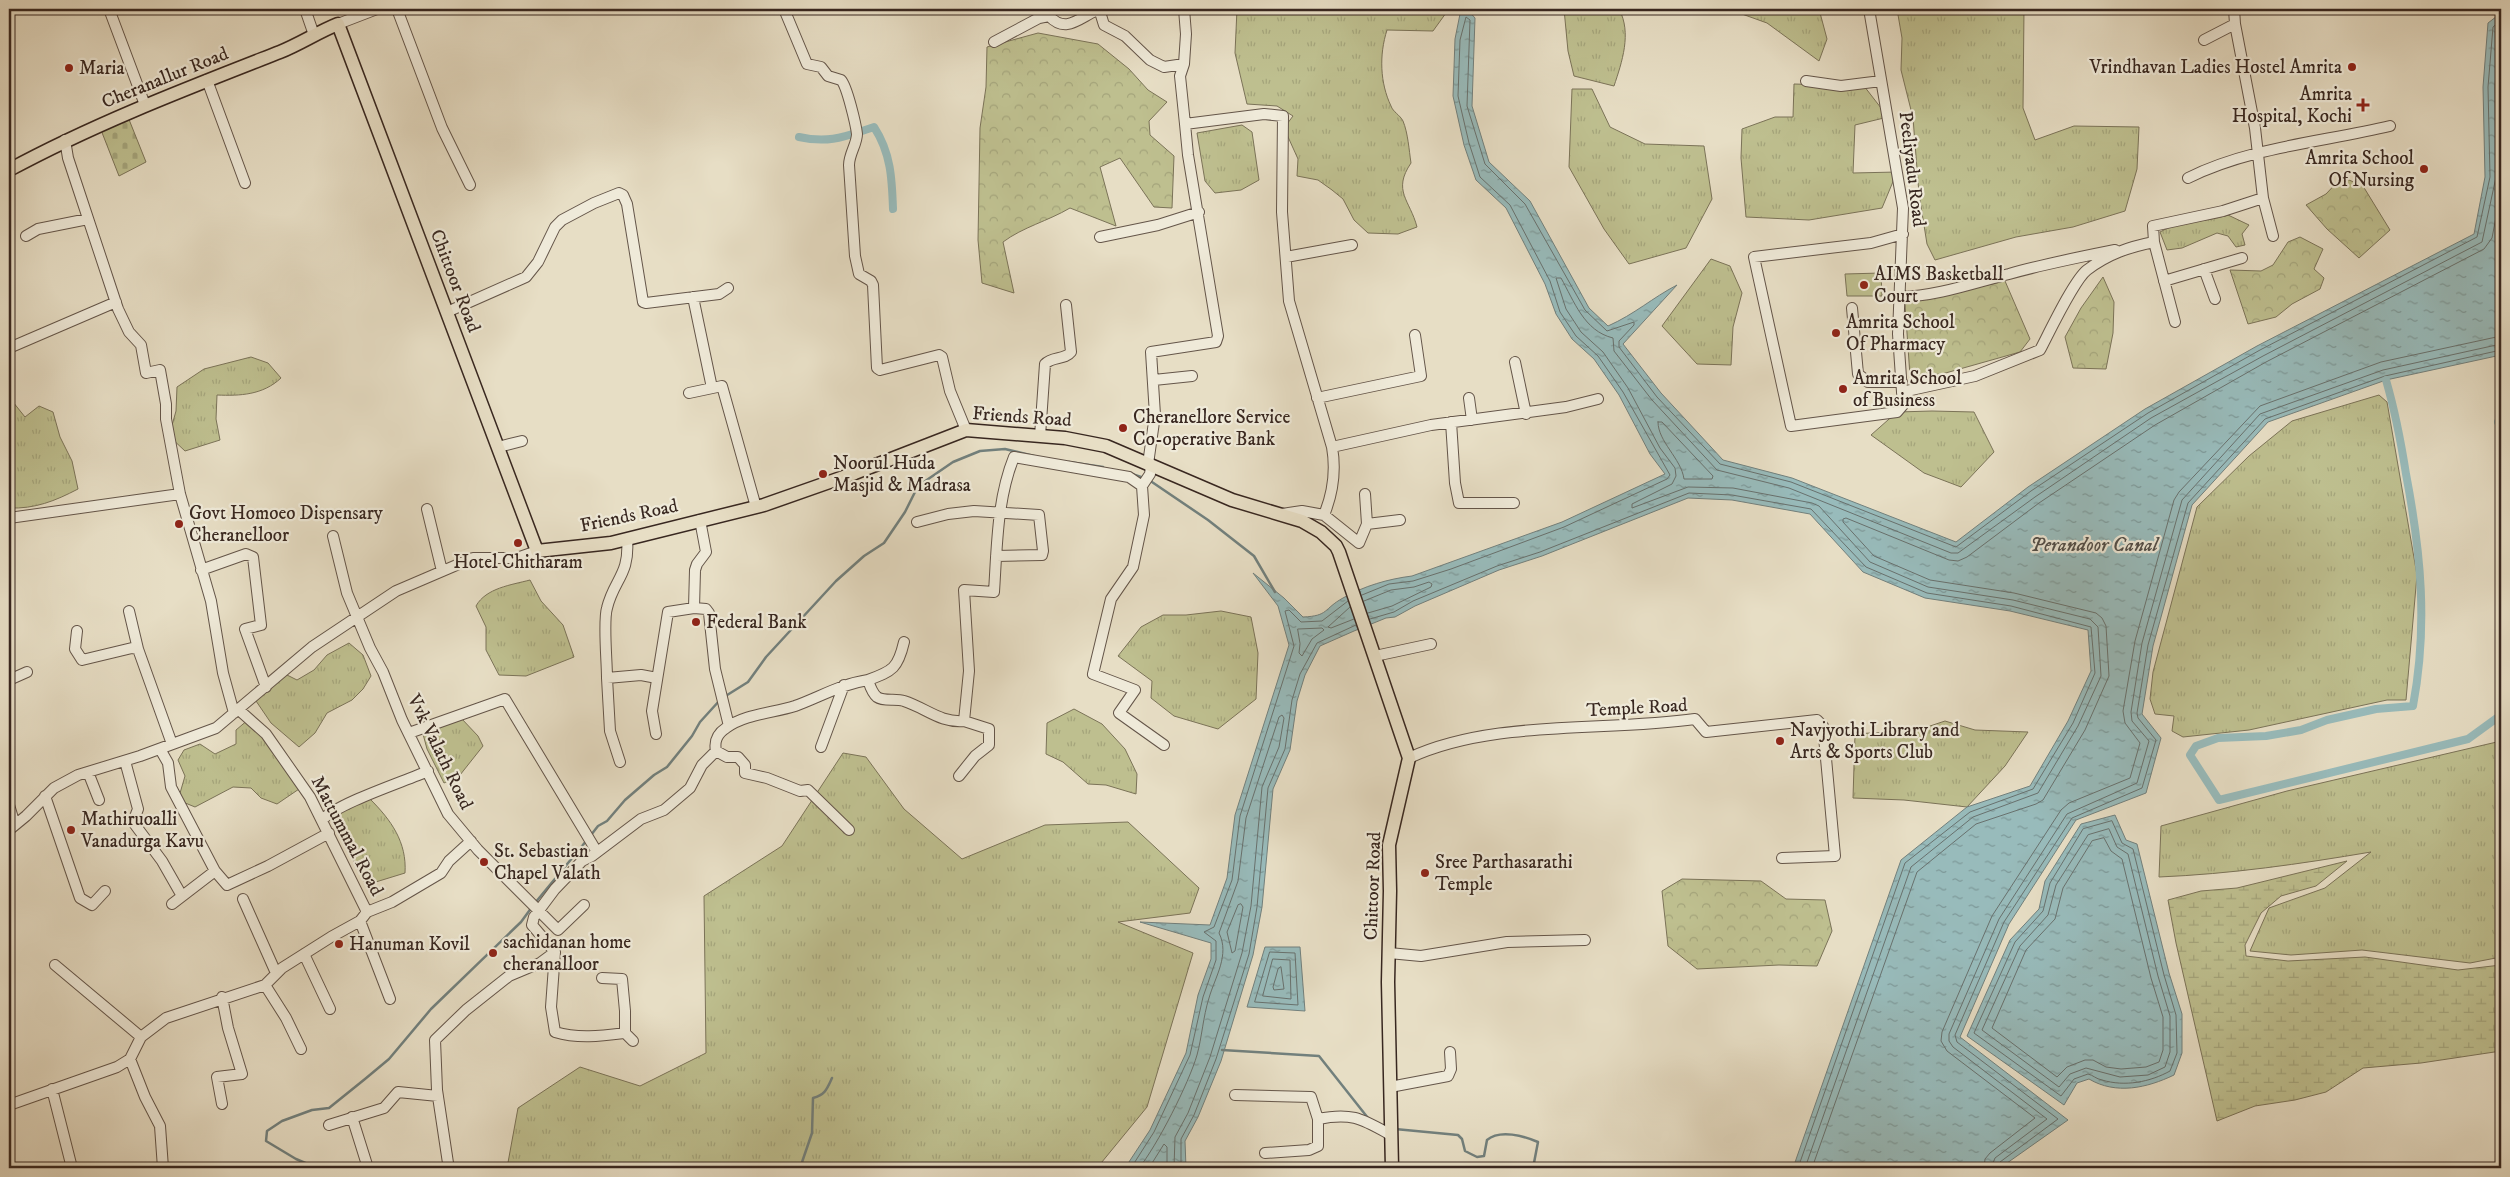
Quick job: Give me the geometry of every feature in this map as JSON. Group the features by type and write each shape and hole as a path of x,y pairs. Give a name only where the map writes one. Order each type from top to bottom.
{"main road":[{"name":"Cheranallur Road","path":"9,170 65,140 145,105 283,51 338,24"},
{"name":"Chittoor Road","path":"338,24 537,551"},
{"name":"Friends Road","path":"537,551 611,543 756,507 856,474 966,430 1066,438 1106,446 1147,475 1281,515 1312,527 1330,540 1339,552 1375,656"},
{"path":"1375,656 1409,758"},
{"name":"Chittoor Road","path":"1392,1168 1389,845 1409,758"}],"street":[{"path":"109,9 145,105"},
{"path":"305,9 314,35"},
{"path":"338,24 377,9"},
{"path":"397,9 442,128 470,184"},
{"path":"699,9 717,9"},
{"path":"784,9 807,64 821,67 828,76 841,80 847,89 857,135 849,156 856,261 859,274 871,281 873,285 877,368 880,370 939,355 942,357 950,391 961,413 966,430"},
{"path":"1164,745 1119,713 1135,690 1093,674 1111,599 1133,567 1144,516 1147,475 1154,429 1154,380 1151,352 1216,342 1218,336 1199,212 1188,155 1180,76 1184,64 1184,9"},
{"name":"Peeliyadu Road","path":"1869,9 1903,208 1898,334 1902,387"},
{"path":"2234,9 2235,24 2255,128 2263,198 2273,236"},
{"path":"994,42 1039,18 1050,16 1057,24 1064,26 1095,11 1100,12 1104,25 1125,36 1150,60 1164,67 1184,64"},
{"path":"2204,40 2235,24"},
{"path":"207,80 245,183"},
{"path":"1806,81 1841,86 1881,81"},
{"path":"1185,124 1264,114 1283,116 1281,195 1288,301 1332,447 1334,478 1324,515"},
{"path":"2188,178 2257,153 2390,126"},
{"path":"65,140 68,158 116,302 129,332 141,345 146,372 160,370 166,404 166,419 180,494 211,601 223,673 237,712"},
{"path":"447,312 526,277 538,262 555,227 562,220 594,203 619,193 623,194 627,204 643,302 719,294 728,288"},
{"path":"2174,322 2154,242 2153,226 2223,211 2263,198"},
{"path":"1100,237 1199,212"},
{"path":"26,236 38,229 88,219"},
{"path":"1902,387 1903,405 1897,412 1791,426 1754,257 1871,243 1903,234"},
{"path":"1900,297 1919,297 2011,273 2154,242"},
{"path":"1286,257 1352,246"},
{"path":"1852,308 1858,374 1868,382 1902,387 1975,376 2040,350 2058,314 2086,271 2124,248"},
{"path":"2164,281 2242,258"},
{"path":"2204,269 2215,298"},
{"path":"693,296 712,388"},
{"path":"9,348 116,302"},
{"path":"1040,436 1045,364 1049,360 1067,356 1071,352 1066,305"},
{"path":"1317,398 1421,376 1415,335"},
{"path":"1515,362 1526,414"},
{"path":"1154,380 1192,376"},
{"path":"689,393 722,386 756,507"},
{"path":"1469,398 1472,420"},
{"path":"1332,447 1451,422 1526,414 1598,399"},
{"path":"1451,422 1458,503 1514,503"},
{"path":"498,447 522,440"},
{"path":"964,720 969,671 964,590 994,592 997,523 1008,470 1014,457 1129,477 1147,475"},
{"path":"9,518 180,494"},
{"path":"1281,515 1302,511 1324,515 1359,543 1367,524 1365,494"},
{"path":"427,509 442,571"},
{"path":"917,522 948,514 974,511 1000,514 1031,513 1039,515 1043,550 1038,557 996,556"},
{"path":"694,608 695,570 706,552 700,520"},
{"path":"1367,524 1400,520"},
{"name":"Vvk Valath Road","path":"333,536 347,593 409,733 448,814 471,841 558,930 584,906"},
{"path":"620,762 610,731 606,609 622,578 628,555 627,539"},
{"path":"12,828 54,788 88,772 216,728 312,647 396,591 473,558 517,558 537,551"},
{"path":"201,570 246,554 253,557 261,625 244,629 266,687"},
{"path":"656,734 652,711 668,612 694,608 706,609 709,613 715,669 729,726"},
{"path":"129,611 138,649 172,744"},
{"path":"77,631 75,648 82,660 132,648 138,649"},
{"path":"716,751 715,744 718,735 729,726 764,713 798,705 844,685 889,673 900,660 904,642"},
{"path":"1375,656 1431,644"},
{"path":"9,680 27,672"},
{"path":"607,678 641,675 657,678"},
{"path":"868,680 879,699 903,701 947,720 964,720 989,729 988,745 975,756 959,776"},
{"path":"821,747 844,685"},
{"path":"409,733 505,699 597,852"},
{"name":"Mattummal Road","path":"130,1059 141,1037 170,1016 222,997 264,985 276,973 304,954 360,921 367,912 310,798 266,734 237,712"},
{"name":"Temple Road","path":"1409,758 1451,743 1522,732 1695,719 1706,732 1817,720 1823,726 1835,856 1782,858"},
{"path":"160,748 168,763 171,788 215,871 227,885 329,834"},
{"path":"716,751 727,757 738,757 744,765 745,773 767,778 800,791 808,790 849,830"},
{"path":"625,1033 582,1037 568,1036 555,1032 551,1008 555,952 532,925 536,906 582,860 597,852 640,819 664,810 690,788 702,765 716,751"},
{"path":"125,760 138,809 132,822 162,861 182,896"},
{"path":"322,820 329,812 350,802 428,771"},
{"path":"88,772 99,800"},
{"path":"45,796 80,898 92,905 105,892"},
{"path":"9,805 12,828"},
{"path":"367,912 392,902 441,873 449,860 471,841"},
{"path":"172,904 215,871"},
{"path":"242,899 276,973"},
{"path":"360,921 390,999"},
{"path":"1389,953 1421,956 1508,942 1585,940"},
{"path":"448,1163 438,1096 435,1040 442,1031 509,976 540,963 555,952"},
{"path":"304,954 330,1009"},
{"path":"55,965 141,1037"},
{"path":"602,978 622,979 625,1033 633,1041"},
{"path":"264,985 286,1018 302,1049"},
{"path":"222,997 228,1028 242,1074 217,1077 222,1104"},
{"path":"1390,1086 1448,1076 1451,1070 1450,1052"},
{"path":"9,1105 30,1099 52,1089 106,1073 130,1059 145,1097 160,1126 163,1168"},
{"path":"52,1089 72,1168"},
{"path":"329,1125 384,1108 398,1092 438,1096"},
{"path":"1235,1096 1311,1097 1318,1119 1318,1146 1309,1150 1265,1153"},
{"path":"1318,1119 1331,1116 1357,1116 1391,1129"},
{"path":"352,1117 368,1168"}],"green space":[{"path":"1237,9 1446,9 1446,13 1433,31 1387,30 1384,40 1383,78 1387,97 1392,108 1403,121 1407,136 1411,163 1403,181 1403,188 1417,227 1398,234 1368,233 1354,220 1343,199 1332,190 1318,180 1297,176 1298,159 1284,128 1293,116 1277,106 1247,104 1235,53"},
{"path":"1564,9 1619,9 1623,18 1625,38 1623,57 1614,86 1574,76 1568,51"},
{"path":"1728,9 1819,9 1827,39 1819,61 1767,23"},
{"path":"1897,9 2024,9 2023,108 2035,140 2074,126 2139,127 2137,169 2125,211 2073,227 2016,237 1935,260 1927,244 1919,194 1913,118 1901,70 1902,38"},
{"path":"1038,33 1098,44 1129,69 1148,90 1167,102 1149,121 1150,135 1174,156 1172,208 1154,207 1120,158 1100,167 1116,226 1070,208 1027,228 1003,242 1014,293 982,283 978,240 980,128 986,87 987,47"},
{"path":"1794,84 1864,86 1888,117 1855,125 1853,173 1897,172 1882,208 1809,220 1746,217 1741,158 1742,129 1775,117 1793,117"},
{"path":"1572,89 1592,89 1610,127 1645,144 1704,146 1712,199 1686,248 1629,264 1604,229 1569,167"},
{"path":"128,117 146,162 119,176 101,130"},
{"path":"1242,125 1252,132 1259,180 1241,190 1215,193 1205,181 1197,133"},
{"path":"2342,177 2363,186 2390,230 2359,258 2327,229 2306,205 2326,194"},
{"path":"2228,215 2249,225 2242,234 2245,245 2236,247 2228,236 2217,233 2182,248 2167,250 2160,232 2176,225"},
{"path":"2300,237 2323,249 2314,269 2324,278 2320,289 2292,304 2276,317 2248,324 2230,270 2261,271 2273,265 2288,242"},
{"path":"1711,259 1730,266 1742,293 1733,327 1731,365 1697,364 1662,326"},
{"name":"AIMS Basketball Court","path":"1881,273 1882,296 1847,296 1845,274"},
{"path":"2103,277 2114,302 2113,333 2106,369 2073,368 2065,337 2081,308"},
{"path":"2005,281 2030,339 2020,352 1942,374 1910,376 1905,304"},
{"path":"251,357 268,363 281,378 274,384 259,391 234,395 217,395 216,419 220,440 185,451 169,436 176,411 177,387 204,369"},
{"path":"2379,395 2387,402 2417,575 2406,700 2387,700 2249,730 2183,737 2172,731 2174,716 2155,714 2150,699 2153,672 2197,507 2249,456 2292,421"},
{"path":"9,397 25,417 39,406 53,412 60,437 72,461 78,489 45,503 28,507 9,508"},
{"path":"1897,412 1974,412 1994,452 1961,487 1924,473 1871,435"},
{"path":"530,580 541,601 563,625 574,657 526,676 499,675 486,650 486,627 476,606 480,600 492,591"},
{"path":"1221,611 1251,617 1258,653 1256,699 1218,729 1174,716 1151,698 1152,681 1118,656 1141,627 1163,615 1186,615"},
{"path":"349,643 363,655 371,676 363,689 352,700 327,713 315,733 299,747 271,723 254,698 281,672 297,680 314,670 327,655"},
{"path":"1074,709 1102,724 1125,749 1137,774 1136,794 1106,785 1088,784 1063,762 1046,754 1047,723"},
{"path":"461,718 478,736 483,746 460,775 444,783 427,749 423,734 427,727"},
{"path":"249,719 302,787 277,804 261,798 251,788 233,787 195,807 178,800 185,776 178,760 184,750 200,744 215,754 236,744 236,730"},
{"path":"1945,721 1975,730 2028,732 2005,766 1967,807 1904,800 1853,798 1855,734 1918,730"},
{"path":"2501,741 2501,957 2470,963 2362,950 2291,955 2250,951 2269,908 2325,888 2371,852 2265,868 2213,874 2159,877 2161,826 2287,791"},
{"path":"843,753 866,757 904,809 962,859 1045,825 1128,822 1199,888 1190,913 1118,922 1193,953 1147,1107 1097,1168 507,1168 518,1108 580,1067 640,1086 706,1053 704,896 782,846"},
{"path":"361,799 370,799 391,823 400,842 405,862 405,873 366,885 333,821 332,815 342,809 350,809"},
{"path":"2347,861 2316,886 2281,896 2261,913 2245,945 2246,956 2288,961 2365,957 2458,970 2501,965 2501,1051 2421,1063 2363,1068 2326,1092 2295,1100 2255,1106 2217,1121 2168,900 2201,891 2237,888"},
{"path":"1682,879 1761,881 1786,899 1825,900 1832,931 1817,966 1779,965 1697,969 1668,946 1662,891"}],"water":[{"name":"Perandoor Canal","path":"1461,9 1467,9 1475,18 1472,106 1489,162 1530,201 1589,308 1608,326 1677,285 1623,344 1661,393 1723,460 1792,478 1956,542 2028,487 2145,409 2257,346 2474,234 2485,177 2483,87 2488,23 2501,13 2501,355 2386,380 2268,422 2192,505 2153,646 2142,714 2161,738 2146,793 2076,820 2009,924 1960,1037 2068,1120 2000,1168 1793,1168 1901,860 1967,807 2030,786 2068,721 2091,671 2088,630 2010,611 1925,598 1863,572 1810,514 1732,500 1688,498 1542,556 1499,570 1415,606 1395,617 1386,618 1320,646 1305,675 1297,701 1290,750 1273,789 1262,907 1253,955 1221,1061 1198,1117 1185,1141 1186,1168 1125,1168 1150,1130 1186,1053 1198,995 1211,959 1211,943 1140,922 1210,925 1227,878 1235,815 1289,645 1278,606 1253,573 1284,598 1303,617 1317,615 1359,590 1385,581 1412,576 1562,522 1665,474 1650,454 1619,395 1594,359 1572,339 1556,314 1545,284 1506,208 1476,180 1464,145 1453,96 1455,39"},
{"path":"2115,815 2126,840 2137,844 2169,973 2182,1014 2182,1053 2174,1075 2164,1080 2132,1088 2121,1088 2099,1084 2089,1079 2077,1083 2064,1105 1967,1036 2010,940 2039,909 2045,881 2081,824"},
{"path":"1265,947 1300,947 1305,1011 1247,1007"}],"waterway":[{"path":"799,137 820,140 838,138 874,127 887,156 891,177 893,209"},
{"path":"2386,380 2402,450 2419,561 2421,590 2420,647 2413,706 2376,709 2327,720 2301,730 2266,736 2218,738 2196,746 2190,755 2219,800 2468,739 2501,715"},
{"path":"724,697 748,682 766,657 836,581 864,556 884,543 905,512 918,486 953,462 980,451 1005,449 1034,456"},
{"path":"1069,462 1103,467"},
{"path":"1132,474 1144,478"},
{"path":"1149,480 1208,520 1254,556 1275,592"},
{"path":"591,835 598,826 607,821 625,800 654,775 667,767 692,736 700,722 720,700"},
{"path":"535,903 587,840"},
{"path":"317,1168 296,1159 266,1141 267,1131 282,1121 312,1110 329,1108 389,1059 431,1009 521,922 532,907"},
{"path":"1222,1050 1319,1056 1368,1118"},
{"path":"800,1168 812,1133 813,1098 825,1091 832,1078"},
{"path":"1395,1129 1458,1135 1462,1139 1465,1151 1477,1157 1484,1156 1487,1140 1492,1137 1505,1134 1526,1138 1538,1142 1533,1168"}],"place":[{"name":"Vrindhavan Ladies Hostel Amrita","path":"2352,67"},
{"name":"Maria","path":"69,68"},
{"name":"Amrita Hospital, Kochi","path":"2363,105"},
{"name":"Amrita School Of Nursing","path":"2424,169"},
{"name":"AIMS Basketball Court","path":"1864,285"},
{"name":"Amrita School Of Pharmacy","path":"1836,333"},
{"name":"Amrita School of Business","path":"1843,389"},
{"name":"Cheranellore Service Co-operative Bank","path":"1123,428"},
{"name":"Noorul Huda Masjid & Madrasa","path":"823,474"},
{"name":"Govt Homoeo Dispensary Cheranelloor","path":"179,524"},
{"name":"Hotel Chitharam","path":"518,543"},
{"name":"Federal Bank","path":"696,622"},
{"name":"Navjyothi Library and Arts & Sports Club","path":"1780,741"},
{"name":"Mathiruoalli Vanadurga Kavu","path":"71,830"},
{"name":"St. Sebastian Chapel Valath","path":"484,862"},
{"name":"Sree Parthasarathi Temple","path":"1425,873"},
{"name":"Hanuman Kovil","path":"339,944"},
{"name":"sachidanan home cheranalloor","path":"493,953"}]}
